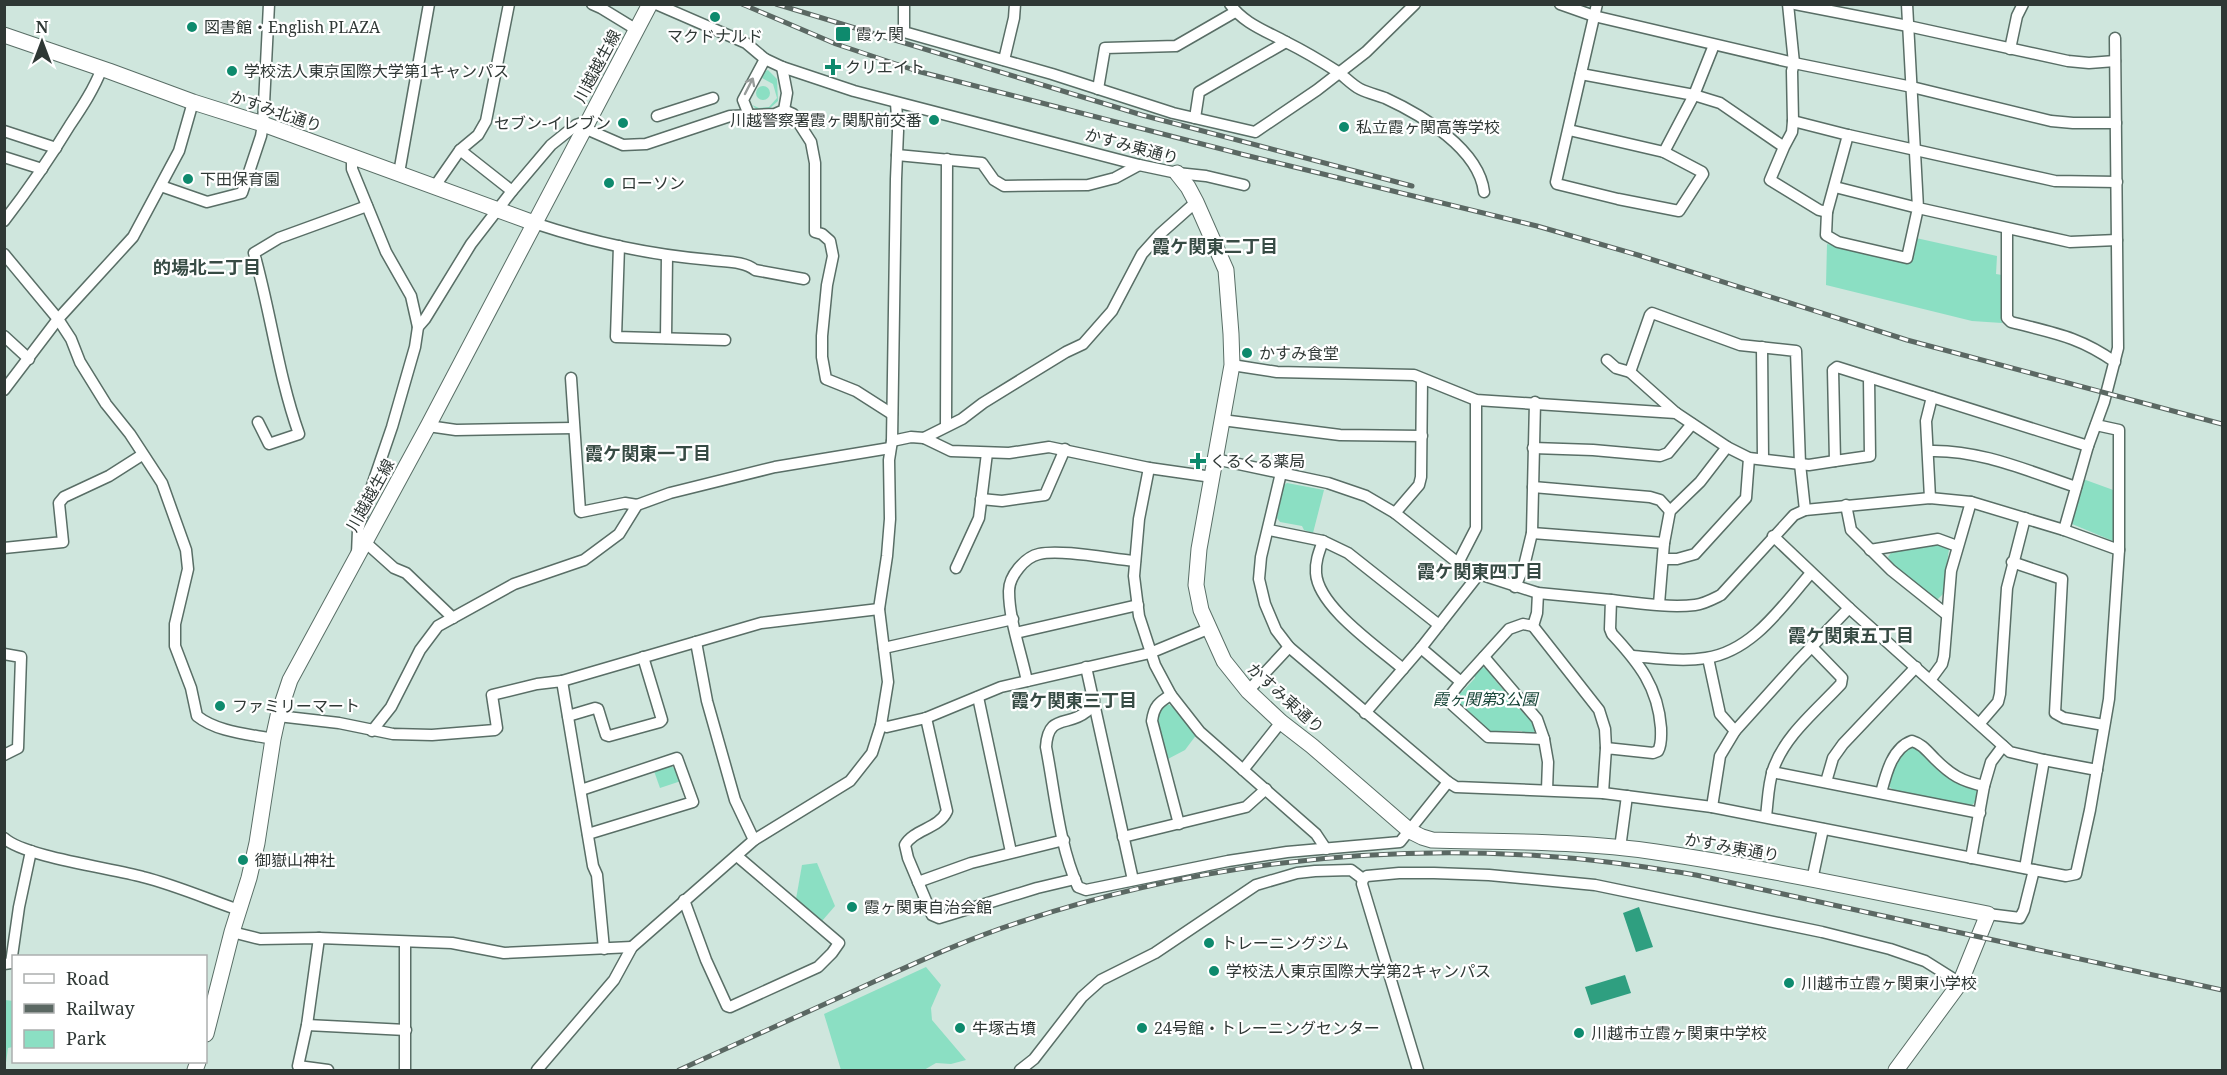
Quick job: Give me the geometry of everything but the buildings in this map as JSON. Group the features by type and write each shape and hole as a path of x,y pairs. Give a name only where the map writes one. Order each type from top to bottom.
{"street":[{"path":"161,186 207,202 242,193 263,124 268,4"},
{"path":"399,173 429,4"},
{"path":"435,186 460,150 478,135 486,121 509,4"},
{"path":"592,4 637,30"},
{"name":"川越越生線","path":"207,1030 257,843 273,739 290,680 428,426 650,4"},
{"name":"かすみ東通り","path":"656,4 746,43 765,60 854,92 1177,173 1196,202 1226,270 1232,365 1199,549 1196,585 1201,610 1224,661 1248,691 1281,722 1410,831 1432,840 1518,841 1654,851 1988,914"},
{"path":"904,4 904,32 1195,118 1255,132 1340,73 1366,52 1411,8 1398,4"},
{"path":"1004,60 1015,4"},
{"path":"1560,4 1594,16 1714,45 1912,87 2052,121 2083,124 2116,123"},
{"path":"1569,130 1664,152 1703,174 1679,211 1557,184 1581,74 1597,4"},
{"path":"1788,4 1794,63 1792,132 1770,180 1819,210 1827,212"},
{"path":"1795,4 2068,61 2089,63 2115,61"},
{"path":"1848,135 1827,212 1826,235 1838,242 1907,258 1918,208 1907,4"},
{"path":"2010,49 2017,16 2023,4"},
{"path":"1098,89 1105,48 1176,46 1233,8 1254,25 1340,73 1358,88 1385,98 1416,114 1451,139 1471,158 1485,192"},
{"name":"かすみ北通り","path":"4,35 193,102 263,124 534,223"},
{"path":"2064,530 2115,362 2119,341 2115,38"},
{"path":"1195,118 1199,92 1286,42"},
{"path":"1664,152 1694,95 1714,45"},
{"path":"749,115 743,100 765,60"},
{"path":"782,67 787,93 784,110"},
{"path":"4,221 56,148 95,86 102,68"},
{"path":"1581,74 1694,95 1720,103 1784,147"},
{"path":"657,116 713,98"},
{"path":"4,390 58,319 133,237 179,151 193,102"},
{"path":"537,1071 614,980 632,947 754,840 850,781 872,753 881,725 888,681 879,609 888,556 897,154 896,103"},
{"path":"418,327 425,320 471,244 512,191 551,145 576,125 586,124 623,145 646,144 730,116 775,114 784,110 793,114 811,142 815,163 815,232 827,237 832,247 832,266 827,285 822,336 822,357 826,379 856,391 892,414"},
{"path":"1793,121 2055,181 2117,182"},
{"path":"4,131 56,148"},
{"path":"460,150 512,191"},
{"path":"897,154 982,163 994,180 1004,186 1094,184 1115,178 1139,165"},
{"path":"4,157 42,169"},
{"path":"352,157 352,169 386,252 411,296 418,327 415,347 392,427 358,530 361,548 406,573 453,618"},
{"path":"946,426 947,159"},
{"path":"1177,173 1206,176 1244,185"},
{"path":"1835,187 2070,242 2117,240"},
{"path":"924,438 962,419 983,403 1083,344 1112,311 1142,254 1160,234 1196,202"},
{"path":"258,422 269,444 299,434 286,398 254,253 279,238 367,206"},
{"path":"534,223 568,234 667,256 733,262 751,266 755,270 804,279"},
{"path":"2007,229 2007,318 2011,322 2077,339 2115,362"},
{"path":"619,246 616,338 725,340"},
{"path":"4,254 58,319 71,339 80,362 106,404 130,434 162,483 186,550 188,569 175,624 175,646 191,688 197,716 204,722 225,729 273,739"},
{"path":"666,338 667,256"},
{"path":"1630,372 1652,313 1740,345 1796,351 1800,464 1805,510"},
{"path":"4,336 29,359"},
{"path":"1762,347 1763,459"},
{"path":"1607,360 1616,368 1630,372 1676,412 1727,447 1749,458 1809,465 1870,456 1869,378"},
{"path":"1232,365 1277,372 1414,375 1476,400 1676,412"},
{"path":"1834,461 1833,370 1836,367 2088,446"},
{"path":"571,378 580,511 626,503 637,505 670,493 775,467 891,445 911,437 924,438 951,450 987,453 1010,453 1049,447 1065,449 1149,468 1212,477"},
{"path":"1395,513 1419,485 1421,477 1422,379"},
{"path":"1930,498 1926,421 1932,397"},
{"path":"1458,563 1476,528 1476,400"},
{"path":"1515,587 1524,566 1532,533 1535,402"},
{"path":"1222,420 1340,435 1422,436"},
{"path":"1533,448 1660,456 1668,453 1692,424"},
{"path":"1281,473 1261,557 1259,579 1265,604 1276,630 1289,647 1448,782 1462,788 1603,792 1712,807 2066,876 2076,874 2097,770 2114,644 2119,550 2119,430 2096,425"},
{"path":"428,426 456,430 574,428"},
{"path":"1659,604 1664,543 1670,511 1700,482 1727,447"},
{"path":"981,499 1002,501 1045,495 1065,449"},
{"path":"1928,451 1951,450 1970,453 2076,487"},
{"path":"956,568 979,518 987,453"},
{"path":"4,549 63,542 59,503 64,497 109,476 142,455"},
{"path":"1664,560 1677,560 1695,554 1746,498 1749,458"},
{"path":"1215,459 1346,488 1366,496 1395,513 1458,563 1479,574 1538,593 1659,604 1698,605 1721,595 1794,515 1805,510 1930,498 1971,502 2064,530 2119,550"},
{"path":"1149,468 1139,519 1134,576 1149,653 1171,695 1200,732 1316,834 1326,849"},
{"path":"1533,487 1650,497 1660,501 1670,511"},
{"path":"1931,680 1942,664 1944,656 1951,571 1971,502"},
{"path":"372,731 391,707 420,650 438,626 514,584 584,560 619,534 637,505"},
{"path":"1846,505 1851,530 1899,577 1946,614"},
{"path":"1980,723 1998,702 2000,694 2007,588 2025,518"},
{"path":"1269,530 1323,541 1348,553 1439,625"},
{"path":"1532,533 1664,543"},
{"path":"1773,536 1849,608 2010,752 2097,770"},
{"path":"1870,550 1938,539 1957,546"},
{"path":"1323,541 1316,561 1316,575 1320,590 1335,611 1403,669"},
{"path":"1027,681 1013,619 1009,588 1017,570 1031,557 1051,552 1135,561"},
{"path":"2012,562 2062,579 2055,713 2064,718 2104,726"},
{"path":"1633,656 1672,659 1708,658 1724,654 1747,642 1760,631 1811,573"},
{"path":"1365,713 1421,648 1479,574"},
{"path":"1533,626 1537,613 1538,593"},
{"path":"1606,748 1653,753 1661,747 1660,719 1654,691 1633,656 1612,634 1610,629 1611,600"},
{"path":"1016,633 1138,605"},
{"path":"1712,807 1720,756 1735,731 1811,646 1849,608"},
{"path":"278,716 339,723 400,735 495,730 497,728 492,695 537,684 562,681 761,623 879,609"},
{"path":"884,648 1013,619"},
{"path":"1544,739 1488,737 1448,701 1461,682 1509,629 1523,624 1533,626 1599,710 1605,729 1606,748 1603,792"},
{"path":"881,725 887,727 926,718 1001,687 1149,653 1208,629"},
{"path":"696,642 707,701 735,800 754,840"},
{"path":"1766,816 1772,772 1780,752 1841,684 1842,678 1838,672 1811,646"},
{"path":"1248,691 1289,647"},
{"path":"1421,648 1461,682"},
{"path":"4,654 21,657 18,748 4,755"},
{"path":"568,716 598,709 606,735 609,736 660,722 662,720 643,657"},
{"path":"1484,657 1537,719 1544,739 1548,762 1547,790"},
{"path":"1708,658 1720,714 1735,731"},
{"path":"1086,667 1133,880"},
{"path":"1826,782 1833,758 1843,744 1916,667"},
{"path":"562,681 597,875 604,949"},
{"path":"1171,695 1158,702 1152,721 1179,824"},
{"path":"978,697 1011,852"},
{"path":"1094,700 1087,712 1056,723 1047,736 1046,747 1064,840 1078,887 1086,890 1228,861 1287,852 1400,842 1448,782"},
{"path":"926,718 946,811 941,820 915,834 905,845 932,915 939,918 1037,888 1075,879"},
{"path":"1243,770 1281,722"},
{"path":"1881,793 1887,769 1894,757 1906,743 1912,741 1920,743 1942,766 1963,781 1984,786"},
{"path":"1971,858 1984,786 1991,762 2003,746"},
{"path":"581,790 677,758 693,802 588,834"},
{"path":"1896,1071 1960,983 1988,914 2014,919 2019,918 2024,910 2044,760"},
{"path":"1772,772 1980,813"},
{"path":"1123,837 1246,807 1266,789"},
{"path":"1620,848 1627,796"},
{"path":"1812,880 1823,829"},
{"path":"4,838 11,844 31,851 144,877 240,910"},
{"path":"918,882 971,863 1064,840"},
{"path":"12,955 19,907 31,851"},
{"path":"684,900 706,960 730,1007 818,967 839,943 737,856"},
{"path":"1020,1071 1034,1059 1082,997 1101,980 1155,953 1256,885 1297,873 1315,871 1351,870 1363,879"},
{"path":"1363,879 1367,876 1399,873 1434,873 1489,875 1595,885 1801,927 1890,949 1925,961 1960,983"},
{"path":"1363,879 1362,884 1418,1071"},
{"path":"232,932 260,939 319,938 452,943 504,953 632,947"},
{"path":"319,938 307,1025 298,1066 328,1071"},
{"path":"405,942 405,1071"},
{"path":"307,1025 406,1030"}],"green space":[{"path":"768,70 777,79 778,101 769,109 756,109 752,105 759,108 769,107 777,98 773,84 762,78"},
{"path":"763,86 768,88 770,93 768,98 763,100 758,98 756,93 758,88"},
{"path":"1916,238 1997,256 1996,274 2002,275 2002,323 1972,321 1826,285 1827,244 1911,262"},
{"path":"2083,479 2116,491 2117,535 2113,541 2072,524"},
{"path":"1287,483 1324,490 1313,533 1304,530 1302,526 1280,522 1277,518 1284,485"},
{"path":"1944,544 1949,549 1943,594 1937,600 1893,565 1888,557 1895,550"},
{"name":"霞ヶ関第3公園","path":"1481,667 1487,668 1495,675 1494,679 1525,715 1529,714 1537,725 1533,733 1524,735 1522,731 1503,731 1501,734 1489,732 1477,724 1477,719 1462,705 1458,706 1453,698 1458,691 1462,692 1475,678 1474,674"},
{"path":"1167,704 1179,712 1197,734 1185,750 1166,760 1157,716 1162,705"},
{"path":"1912,745 1956,782 1978,791 1977,799 1973,804 1969,807 1894,791 1889,786 1893,769 1899,758"},
{"path":"671,766 678,771 681,781 660,788 654,771"},
{"path":"817,863 835,906 822,921 796,899 802,865"},
{"path":"926,967 941,985 931,1008 932,1020 966,1060 951,1064 936,1063 924,1070 841,1070 824,1014"},
{"path":"5,1000 12,1001 12,1047 8,1048 5,1070"}],"shaded area":[{"path":"1639,907 1653,947 1636,952 1623,913"},
{"path":"1625,975 1631,993 1591,1005 1585,987"}],"railway":[{"path":"742,4 836,44 917,71 1245,155 1537,226 1638,255 1907,340 2222,424"},
{"path":"776,4 1142,115 1412,186"},
{"path":"679,1070 958,945 999,929 1083,903 1148,886 1213,873 1344,857 1410,853 1562,857 1696,875 2222,990"}],"place":[{"name":"マクドナルド","path":"715,17"},
{"name":"図書館・English PLAZA","path":"192,27"},
{"name":"霞ヶ関","path":"843,34"},
{"name":"クリエイト","path":"833,67"},
{"name":"学校法人東京国際大学第1キャンパス","path":"232,71"},
{"name":"川越警察署霞ヶ関駅前交番","path":"934,120"},
{"name":"セブン-イレブン","path":"623,123"},
{"name":"私立霞ヶ関高等学校","path":"1344,127"},
{"name":"下田保育園","path":"188,179"},
{"name":"ローソン","path":"609,183"},
{"name":"かすみ食堂","path":"1247,353"},
{"name":"くるくる薬局","path":"1198,461"},
{"name":"ファミリーマート","path":"220,706"},
{"name":"御嶽山神社","path":"243,860"},
{"name":"霞ヶ関東自治会館","path":"852,907"},
{"name":"トレーニングジム","path":"1209,943"},
{"name":"学校法人東京国際大学第2キャンパス","path":"1214,971"},
{"name":"川越市立霞ヶ関東小学校","path":"1789,983"},
{"name":"牛塚古墳","path":"960,1028"},
{"name":"24号館・トレーニングセンター","path":"1142,1028"},
{"name":"川越市立霞ヶ関東中学校","path":"1579,1033"}],"district":[{"name":"霞ケ関東二丁目","path":"1215,246"},
{"name":"的場北二丁目","path":"207,267"},
{"name":"霞ケ関東一丁目","path":"648,453"},
{"name":"霞ケ関東四丁目","path":"1480,571"},
{"name":"霞ケ関東五丁目","path":"1851,635"},
{"name":"霞ケ関東三丁目","path":"1074,700"}]}
